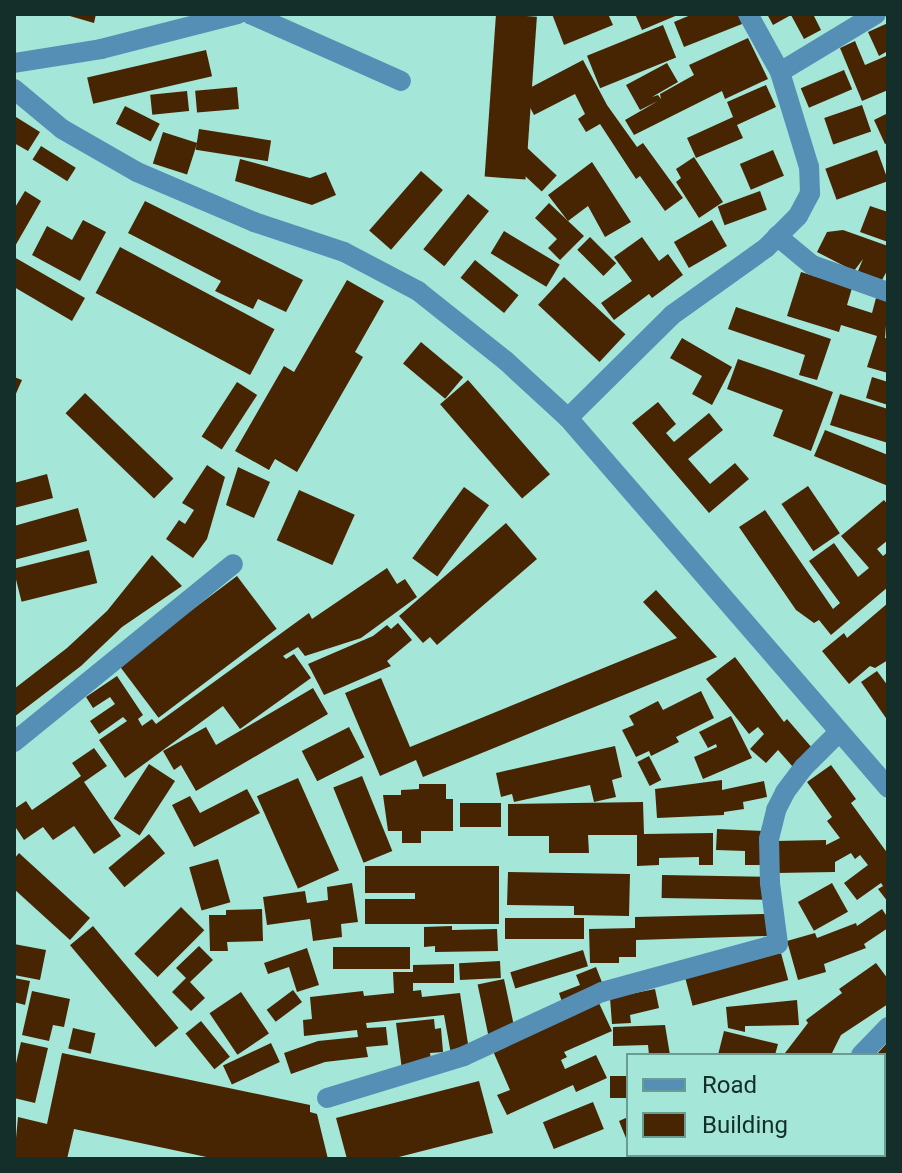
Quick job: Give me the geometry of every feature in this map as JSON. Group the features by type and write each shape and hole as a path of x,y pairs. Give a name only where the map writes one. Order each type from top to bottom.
{"street":[{"path":"14,63 101,49 238,14"},
{"path":"250,14 401,81"},
{"path":"568,418 672,315 777,236 798,216 810,193 809,167 780,72 748,14"},
{"path":"780,72 876,14"},
{"path":"14,89 62,129 137,172 254,222 344,252 418,291 506,361 568,418 888,788"},
{"path":"777,236 812,265 888,292"},
{"path":"14,742 233,564"},
{"path":"327,1098 464,1056 602,992 778,944 769,839 776,810 804,767 839,732"},
{"path":"863,1053 888,1027"}],"building":[{"path":"63,14 96,14 94,23"},
{"path":"496,14 537,17 526,179 485,177"},
{"path":"552,14 608,14 613,25 564,45"},
{"path":"635,14 680,14 642,30"},
{"path":"693,14 738,14 742,24 684,47 674,22"},
{"path":"767,14 813,14 821,30 804,39 791,15 773,25"},
{"path":"888,23 888,58 886,52 879,56 868,32"},
{"path":"663,25 676,57 600,88 587,56"},
{"path":"748,38 768,79 725,99 722,91 634,135 625,120 658,101 640,110 626,85 667,63 678,82 652,97 658,95 661,99 660,94 694,75 689,65"},
{"path":"855,41 865,65 886,56 888,62 888,90 862,101 840,48"},
{"path":"206,50 212,76 93,104 87,77"},
{"path":"583,60 607,105 637,147 643,143 683,198 665,211 640,176 636,179 600,124 586,132 578,119 585,114 575,94 534,115 522,92"},
{"path":"844,70 852,89 809,108 801,88"},
{"path":"766,85 776,107 737,125 743,138 696,158 687,138 733,117 727,102"},
{"path":"237,87 239,109 197,113 195,91"},
{"path":"187,91 189,111 152,115 150,95"},
{"path":"862,105 871,131 833,144 824,118"},
{"path":"125,106 160,124 151,142 116,124"},
{"path":"888,113 888,143 885,144 874,120"},
{"path":"16,117 40,132 28,151 14,143"},
{"path":"199,129 271,140 268,161 196,150"},
{"path":"507,129 557,175 542,191 492,145"},
{"path":"163,132 197,143 187,175 153,163"},
{"path":"41,146 76,168 67,181 33,160"},
{"path":"773,150 784,176 751,190 740,164"},
{"path":"877,150 888,181 837,200 825,169"},
{"path":"694,157 723,202 699,218 676,182 681,178 676,169"},
{"path":"240,159 310,178 326,172 336,195 312,205 235,181"},
{"path":"592,162 631,222 605,237 588,206 568,221 548,195"},
{"path":"421,171 443,190 391,250 369,231"},
{"path":"25,191 41,201 14,248 14,209"},
{"path":"760,191 767,210 725,225 718,206"},
{"path":"468,194 489,211 444,266 423,249"},
{"path":"145,201 303,280 286,312 258,299 253,309 215,291 221,281 128,233"},
{"path":"549,203 584,236 560,260 548,248 557,239 535,218"},
{"path":"870,206 888,212 888,242 860,232"},
{"path":"83,220 106,232 80,281 32,255 47,226 72,240"},
{"path":"712,220 727,246 689,268 674,242"},
{"path":"843,230 888,246 888,269 882,280 858,271 863,259 854,271 817,252 827,232"},
{"path":"504,231 560,264 546,287 491,253"},
{"path":"590,237 616,263 603,276 577,250"},
{"path":"642,237 659,261 668,254 683,275 652,298 649,294 614,320 601,303 632,281 614,257"},
{"path":"120,247 275,329 250,375 96,293"},
{"path":"14,257 85,298 72,321 14,287"},
{"path":"475,260 519,295 504,313 461,278"},
{"path":"801,272 852,288 847,305 872,313 876,298 888,301 885,338 888,339 888,373 867,367 877,336 841,325 839,332 787,316"},
{"path":"564,277 625,334 600,362 538,305"},
{"path":"347,280 384,301 355,352 363,357 297,472 275,459 269,470 235,451 284,366 294,372"},
{"path":"736,307 831,339 817,380 799,375 805,355 728,329"},
{"path":"682,338 732,367 712,405 692,394 702,376 670,358"},
{"path":"421,342 463,377 445,399 403,363"},
{"path":"738,359 833,392 811,451 773,436 783,410 727,389"},
{"path":"14,377 22,380 14,398"},
{"path":"872,377 888,382 888,405 866,398"},
{"path":"468,380 550,474 522,499 440,404"},
{"path":"237,382 257,395 222,450 202,437"},
{"path":"85,393 173,478 154,499 66,413"},
{"path":"840,394 888,409 888,443 830,425"},
{"path":"658,402 676,424 666,433 674,442 709,413 723,430 688,459 710,484 735,463 749,479 709,513 632,423"},
{"path":"825,430 888,455 888,486 814,456"},
{"path":"207,465 225,477 207,539 193,558 166,539 179,520 185,524 194,510 182,503"},
{"path":"238,467 270,482 254,518 226,505"},
{"path":"47,474 53,498 14,508 14,483"},
{"path":"808,486 840,533 813,551 781,504"},
{"path":"464,487 489,505 437,576 412,558"},
{"path":"299,490 355,515 332,565 277,540"},
{"path":"884,500 888,505 888,540 877,549 883,556 888,552 888,587 831,635 819,620 814,623 796,610 739,527 765,510 833,609 840,603 809,561 834,543 858,577 869,568 841,536"},
{"path":"78,508 87,541 14,560 14,526"},
{"path":"506,523 537,559 437,645 430,637 423,643 399,616"},
{"path":"89,550 97,583 22,602 14,569"},
{"path":"152,555 182,586 122,627 81,666 14,717 14,689 67,648 107,611"},
{"path":"387,568 397,584 405,579 417,597 361,638 305,656 298,647 283,656 286,659 294,654 311,678 240,729 223,706 125,778 99,740 127,721 123,717 99,734 90,721 115,704 110,697 93,708 86,697 117,676 143,715 138,719 142,726 152,719 156,724 309,613 312,619"},
{"path":"237,576 277,629 159,718 119,665"},
{"path":"656,590 717,657 423,777 416,760 380,776 345,693 381,678 410,747 677,638 643,602"},
{"path":"888,603 888,660 875,668 870,666 849,684 822,651 844,633 847,638"},
{"path":"398,623 412,640 387,661 391,666 324,695 308,664 373,636 387,625 391,629"},
{"path":"735,657 784,722 787,719 813,749 793,767 778,750 766,763 750,749 764,734 758,727 749,734 706,679"},
{"path":"877,671 888,686 888,721 861,682"},
{"path":"313,688 328,714 196,791 181,765 174,770 163,751 206,727 216,745"},
{"path":"701,691 714,718 676,737 679,742 651,756 649,751 636,757 622,730 634,725 629,716 658,701 663,710"},
{"path":"731,716 752,758 703,779 694,757 717,747 716,744 708,748 699,732"},
{"path":"349,727 364,757 317,781 302,751"},
{"path":"615,746 622,777 612,780 616,797 594,802 590,785 514,802 512,794 501,797 496,773"},
{"path":"94,748 107,766 84,782 121,836 94,854 74,826 53,840 43,827 24,840 14,825 14,809 26,801 32,810 81,776 72,763"},
{"path":"649,756 661,780 650,786 637,762"},
{"path":"149,764 175,781 140,835 114,819"},
{"path":"831,765 856,799 851,803 888,854 888,902 878,889 883,886 881,883 857,900 844,883 868,865 860,855 855,859 851,853 835,862 835,872 776,873 775,841 826,840 826,845 840,838 827,821 832,817 807,782"},
{"path":"362,776 392,851 364,863 333,788"},
{"path":"298,778 339,870 298,889 257,796"},
{"path":"722,780 722,790 764,781 767,797 743,802 744,809 724,812 724,815 657,818 655,789"},
{"path":"419,784 446,784 446,799 453,799 453,831 421,831 421,843 402,843 402,831 388,831 383,795 401,795 401,790 419,789"},
{"path":"247,789 260,813 194,847 172,805 190,796 200,813"},
{"path":"643,802 644,834 713,833 713,865 699,865 699,857 659,858 659,865 637,866 637,835 588,835 589,853 549,853 549,836 508,836 508,804"},
{"path":"460,803 501,803 501,827 460,827"},
{"path":"717,829 765,831 764,865 745,865 745,851 716,850"},
{"path":"149,834 165,853 124,887 108,868"},
{"path":"19,853 90,918 70,940 14,889 14,859"},
{"path":"218,859 230,902 202,911 189,867"},
{"path":"365,866 499,866 499,924 365,924 365,899 415,899 415,893 365,893"},
{"path":"508,872 630,874 629,916 574,915 574,906 507,905"},
{"path":"662,875 766,877 766,900 662,898"},
{"path":"352,883 358,922 341,924 342,937 313,941 310,919 267,925 263,897 305,891 307,903 328,900 327,887"},
{"path":"832,883 848,912 814,931 798,902"},
{"path":"181,907 204,930 158,977 134,954"},
{"path":"262,909 263,941 227,942 228,951 210,951 209,915 226,915 226,910"},
{"path":"882,909 888,918 888,928 864,944 866,948 824,964 826,972 798,980 787,941 815,933 817,938 856,923 857,926"},
{"path":"767,914 767,936 636,940 636,957 619,957 619,963 590,963 589,929 635,928 635,917"},
{"path":"505,918 584,918 584,939 505,939"},
{"path":"93,926 178,1028 156,1047 70,945"},
{"path":"452,926 452,930 497,929 498,951 435,952 435,946 424,947 424,927"},
{"path":"14,944 46,950 40,980 14,975"},
{"path":"199,946 213,960 190,982 205,998 191,1011 172,992 186,978 176,968"},
{"path":"333,947 410,947 410,969 333,969"},
{"path":"307,948 319,985 297,992 289,967 268,974 264,963"},
{"path":"583,950 588,966 515,988 510,972"},
{"path":"781,953 788,980 693,1006 685,979"},
{"path":"500,961 501,978 460,980 459,963"},
{"path":"876,963 888,979 888,1004 841,1035 832,1053 785,1053 808,1023 806,1020 842,993 839,989"},
{"path":"454,964 454,983 413,983 413,991 421,990 422,997 460,993 469,1050 451,1054 444,1015 366,1023 367,1028 386,1027 388,1045 366,1047 368,1057 325,1062 291,1074 284,1053 318,1041 358,1037 357,1030 304,1036 303,1020 312,1019 310,997 363,991 364,996 394,993 393,972 413,972 413,965"},
{"path":"596,967 605,990 562,1002 559,993 580,985 576,975"},
{"path":"14,978 30,981 25,1005 14,1002"},
{"path":"504,979 515,1031 489,1036 478,985"},
{"path":"655,989 659,1008 630,1015 631,1023 612,1024 610,998"},
{"path":"293,990 302,1002 276,1022 267,1010"},
{"path":"32,991 70,999 64,1027 53,1025 49,1041 22,1035"},
{"path":"241,992 269,1033 237,1055 209,1013"},
{"path":"797,1000 799,1025 745,1026 745,1032 728,1028 726,1007"},
{"path":"599,1003 612,1031 564,1052 567,1057 561,1060 565,1069 596,1055 607,1078 576,1092 573,1085 507,1115 497,1095 510,1090 493,1051"},
{"path":"434,1019 435,1029 441,1028 443,1052 430,1053 431,1060 402,1070 396,1023"},
{"path":"201,1021 230,1057 214,1069 185,1034"},
{"path":"665,1025 670,1053 649,1053 648,1045 613,1046 613,1027"},
{"path":"73,1028 95,1033 91,1054 68,1048"},
{"path":"724,1031 778,1044 776,1053 718,1053"},
{"path":"21,1042 48,1048 35,1103 14,1098 14,1072"},
{"path":"888,1042 888,1102 886,1053 878,1053"},
{"path":"271,1043 280,1062 232,1084 223,1065"},
{"path":"62,1053 310,1105 310,1112 317,1114 328,1159 216,1159 74,1129 67,1159 14,1159 18,1117 47,1124"},
{"path":"610,1076 626,1076 626,1098 610,1098"},
{"path":"479,1081 493,1133 391,1159 347,1159 336,1118"},
{"path":"593,1102 604,1129 554,1149 543,1122"},
{"path":"626,1118 626,1138 619,1121"},
{"path":"888,1146 888,1159 871,1159 886,1157"},
{"path":"661,1157 663,1159 638,1159"},
{"path":"804,1157 805,1159 767,1159"}]}
